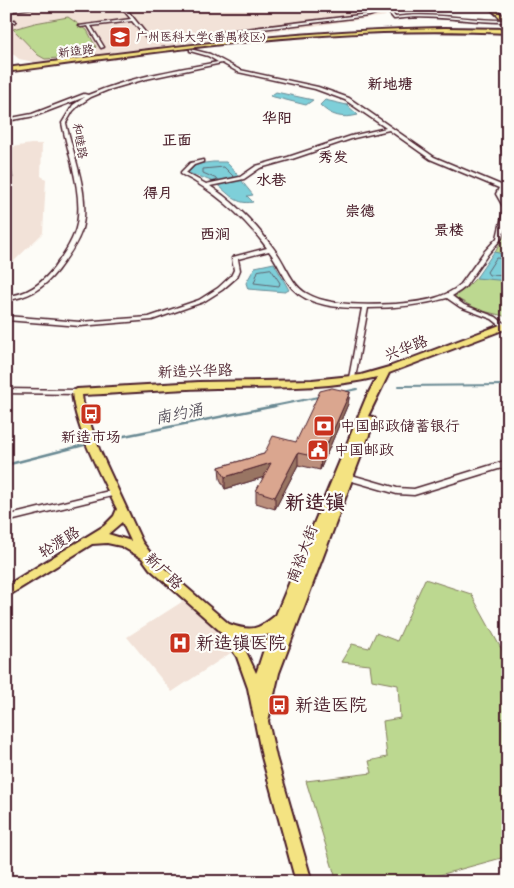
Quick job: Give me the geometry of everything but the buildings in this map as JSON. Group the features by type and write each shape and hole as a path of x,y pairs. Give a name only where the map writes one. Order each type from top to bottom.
{"main road":[{"path":"490,6 506,22"},
{"name":"新造路","path":"7,72 242,40 310,33 396,29 508,32"},
{"name":"新造路","path":"7,72 295,38 366,33 508,32"},
{"path":"508,134 505,145 508,162"},
{"name":"兴华路","path":"387,371 505,324"},
{"name":"新造兴华路","path":"77,392 327,382 387,371"},
{"name":"南裕大街","path":"261,724 273,674 387,371"},
{"name":"南裕大街","path":"258,708 260,682 281,618 387,371"},
{"name":"新广路","path":"77,392 78,403 88,433 121,511 148,558 223,626 239,646 249,668 258,708"},
{"name":"轮渡路","path":"6,592 112,525 121,511"},
{"path":"83,544 99,539 116,539 127,543 148,558"},
{"path":"223,626 235,633 249,635 266,631 281,618"},
{"path":"258,708 274,775 304,882"}],"street":[{"path":"6,11 42,6"},
{"path":"122,6 147,37 163,40 369,15 378,12 375,6"},
{"path":"384,6 394,18 433,16 506,22"},
{"path":"391,6 399,17"},
{"path":"82,26 133,20"},
{"path":"6,23 15,21"},
{"path":"308,23 313,27"},
{"path":"89,25 102,47"},
{"path":"209,55 208,51 212,47"},
{"path":"191,50 209,55 247,74 333,93 347,99 432,158 505,189 499,194 508,208 500,238 485,254 458,290 448,296 415,302 365,307 320,301 306,296 296,289 271,249 228,200 207,185 183,173 192,164 201,161"},
{"name":"和睦路","path":"6,298 22,297 46,282 80,226 80,206 74,166 64,123 72,110 79,103 112,86 222,62"},
{"path":"7,120 33,115 112,86"},
{"path":"207,185 242,178 258,167 353,136 388,128"},
{"path":"6,318 80,324 150,318 201,301 234,277 236,270 235,258 271,249"},
{"path":"448,296 462,306 505,324"},
{"path":"352,378 365,307"},
{"name":"新造兴华路","path":"6,390 77,392"},
{"path":"348,477 397,491 414,492 508,463"},
{"path":"6,519 113,493"}],"shaded area":[{"name":"广州医科大学(番禺校区)","path":"23,6 378,6 386,16 85,57 34,62 19,59 6,48 6,8"},
{"path":"42,144 41,176 46,179 43,233 13,262 6,262 6,148"},
{"name":"新造镇医院","path":"188,598 235,650 172,692 127,637"}],"green space":[{"path":"68,17 87,30 95,48 72,57 45,59 38,55 13,29 35,23"},
{"path":"508,224 508,317 479,310 454,297 471,283 487,265 499,245"},
{"path":"425,579 471,594 508,661 508,864 505,857 425,879 425,882 337,882 306,781 372,773 369,761 387,757 383,721 400,718 398,685 372,680 370,665 341,662 352,644 369,648 376,633 397,641"}],"water":[{"path":"276,92 313,100 306,105 270,96"},
{"path":"325,100 347,105 358,115 347,117 328,112 320,105"},
{"path":"226,162 230,166 253,195 247,196 253,202 240,202 217,184 188,173 197,164"},
{"path":"494,252 508,255 508,281 476,278"},
{"path":"274,263 289,290 285,292 248,289 246,283 255,267"}],"waterway":[{"name":"南约涌","path":"398,386 508,385"},
{"name":"南约涌","path":"343,392 357,389"},
{"name":"南约涌","path":"269,407 318,397"},
{"name":"南约涌","path":"94,442 275,406"},
{"name":"南约涌","path":"6,465 88,444"}],"place":[{"name":"广州医科大学(番禺校区)","path":"120,37"},
{"name":"新造市场","path":"91,414"},
{"name":"中国邮政储蓄银行","path":"324,426"},
{"name":"中国邮政","path":"318,450"},
{"name":"新造镇医院","path":"180,643"},
{"name":"新造医院","path":"279,705"}],"district":[{"name":"新地塘","path":"390,84"},
{"name":"华阳","path":"277,118"},
{"name":"正面","path":"177,140"},
{"name":"秀发","path":"333,157"},
{"name":"水巷","path":"271,180"},
{"name":"得月","path":"158,193"},
{"name":"崇德","path":"360,211"},
{"name":"景楼","path":"449,230"},
{"name":"西涧","path":"215,234"},
{"name":"新造镇","path":"315,502"}]}
